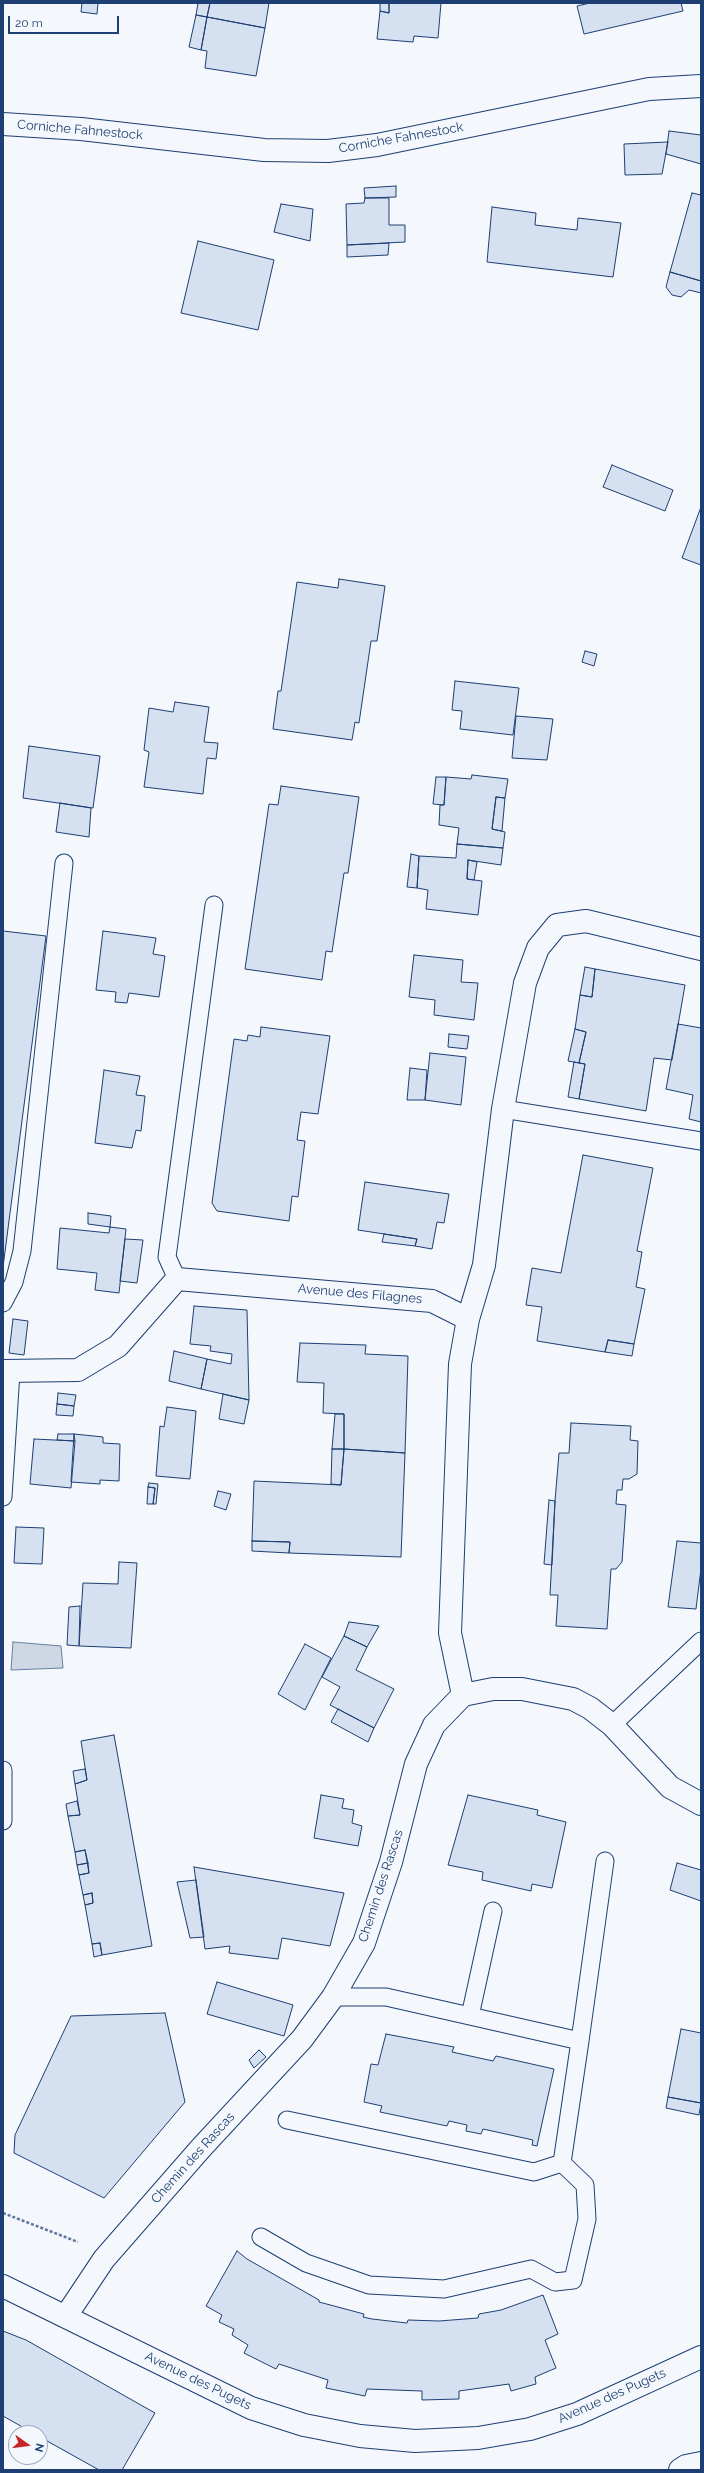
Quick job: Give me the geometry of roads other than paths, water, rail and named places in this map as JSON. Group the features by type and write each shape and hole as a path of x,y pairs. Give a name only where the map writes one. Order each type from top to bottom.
{"street":[{"name":"Corniche Fahnestock","path":"3,124 81,129 264,150 334,151 377,146 649,89 701,86"},
{"path":"701,949 586,921 556,925 538,948 525,983 503,1109 484,1266 468,1319 460,1364 450,1633 463,1695 493,1689 522,1689 574,1699 590,1708 612,1725 670,1787 701,1804"},
{"name":"Avenue des Filagnes","path":"177,1279 432,1300 468,1319"},
{"path":"7,1372 78,1370 118,1346 177,1279"},
{"name":"Chemin des Rascas","path":"66,2316 104,2259 196,2154 302,2039 333,1997 364,1943 391,1862 416,1764 434,1725 463,1695"},
{"name":"Avenue des Pugets","path":"3,2286 137,2350 198,2384 251,2408 304,2425 360,2436 415,2441 478,2438 530,2429 576,2414 701,2357"},
{"path":"680,2470 686,2466 701,2463"}],"lane":[{"path":"3,1302 14,1282 22,1251 64,863"},
{"path":"177,1279 167,1257 214,905"},
{"path":"503,1109 701,1142"},
{"path":"3,1497 7,1372"},
{"path":"612,1725 701,1641"},
{"path":"3,1821 4,1776"},
{"path":"562,2163 605,1861"},
{"path":"470,2016 493,1911"},
{"path":"333,1997 386,1997 580,2041"},
{"path":"287,2120 534,2172 562,2163"},
{"path":"261,2237 306,2263 369,2285 444,2289 531,2269 555,2282 573,2280 587,2219 585,2185 562,2163"}]}
